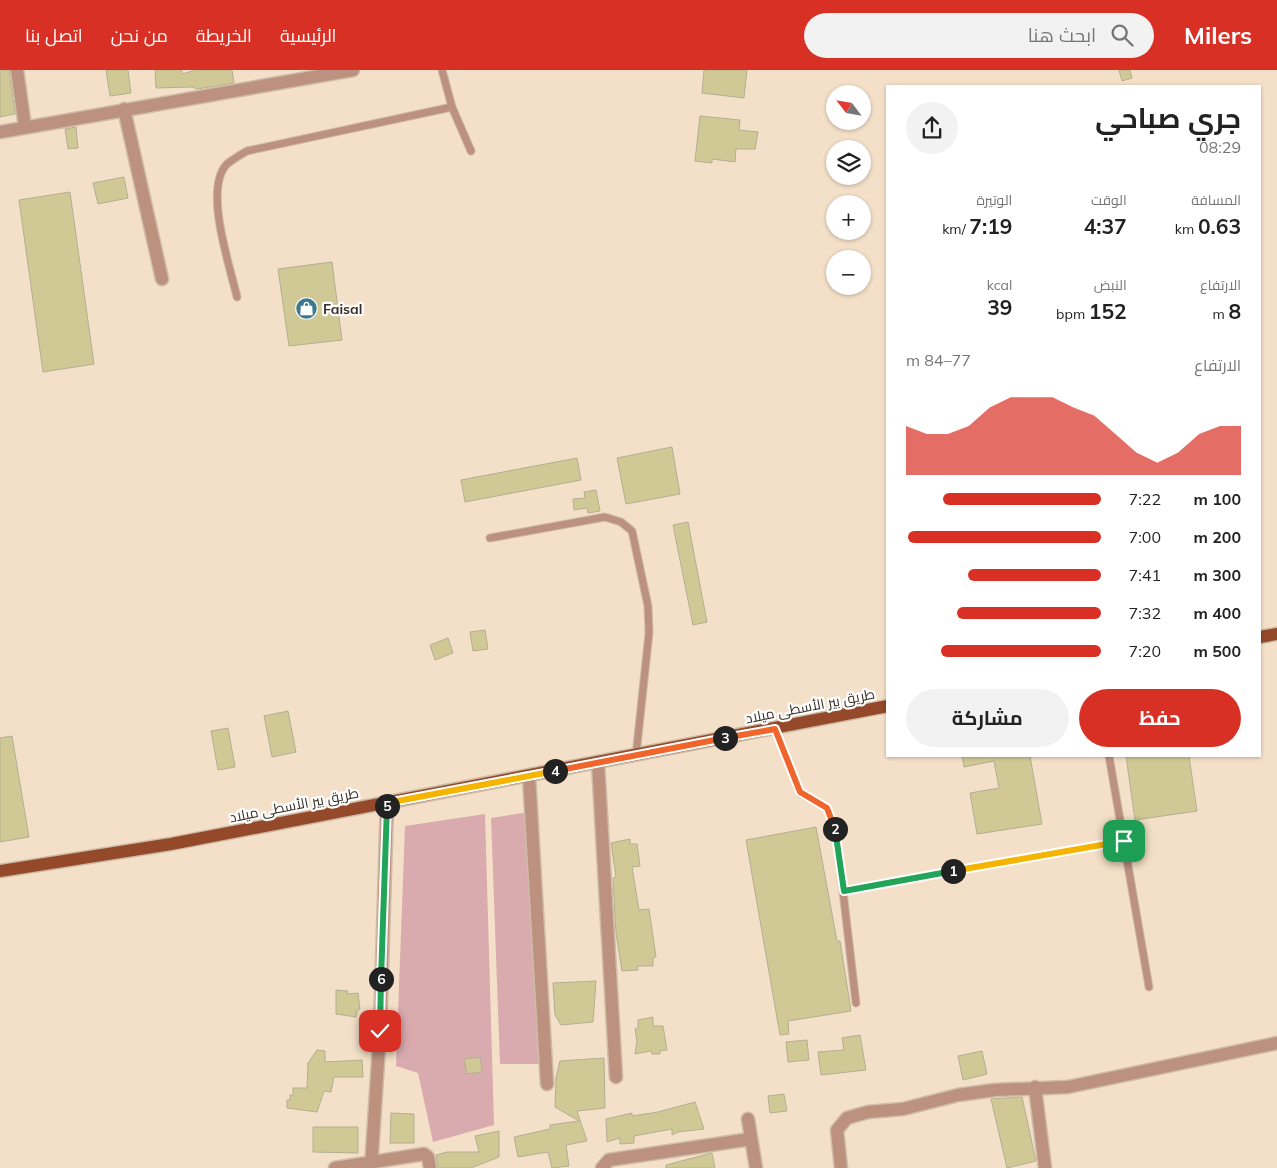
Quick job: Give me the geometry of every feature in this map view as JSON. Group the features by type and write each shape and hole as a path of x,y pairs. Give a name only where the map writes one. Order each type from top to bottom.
{"main road":[{"path":"1261,637 1277,634"},
{"name":"طريق بير الأسطى ميلاد","path":"0,871 171,844 886,706"}],"street":[{"path":"17,70 25,127"},
{"path":"0,132 352,70"},
{"path":"124,109 162,279"},
{"path":"598,763 616,1077"},
{"path":"529,776 547,1084"},
{"path":"372,1166 380,1031 387,803"},
{"path":"841,1168 837,1130 847,1118 868,1112 903,1108 958,1095 1035,1087 1068,1087 1277,1043"},
{"path":"1035,1087 1046,1168"},
{"path":"748,1119 756,1168"},
{"path":"602,1168 609,1160 751,1139"},
{"path":"335,1168 372,1166 424,1154 428,1157 430,1168"}],"lane":[{"path":"442,70 452,107 471,150"},
{"path":"237,297 217,203 218,182 226,165 246,150 452,107"},
{"path":"490,538 605,517 621,522 632,531 648,606 649,633 636,755"},
{"path":"775,729 800,792 827,808 836,832 856,1003"},
{"path":"1109,757 1150,987"},
{"path":"844,891 1124,841"}],"shaded area":[{"path":"529,812 540,1064 500,1064 491,818"},
{"path":"485,814 494,1125 433,1142 418,1073 396,1066 405,826"}],"building":[{"path":"0,70 9,70 15,114 0,117"},
{"path":"106,70 128,70 131,93 110,96"},
{"path":"155,70 182,70 182,74 196,70 232,70 234,83 197,89 192,87 156,88"},
{"path":"704,70 747,70 744,98 702,93"},
{"path":"1119,70 1130,70 1132,78 1122,81"},
{"path":"700,116 740,120 739,130 758,132 755,149 736,149 735,162 712,159 712,163 695,161"},
{"path":"76,127 78,148 68,149 65,129"},
{"path":"124,177 128,198 98,204 93,183"},
{"path":"70,192 94,364 43,372 19,200"},
{"path":"332,262 342,340 289,346 278,269"},
{"path":"672,447 680,494 626,504 617,458"},
{"path":"577,458 581,480 465,502 461,480"},
{"path":"596,490 600,511 588,513 587,508 574,510 573,499 585,498 584,492"},
{"path":"688,522 707,622 693,625 673,525"},
{"path":"485,630 488,649 473,651 470,632"},
{"path":"448,638 453,653 435,660 430,645"},
{"path":"288,711 296,752 272,757 264,716"},
{"path":"228,728 235,767 218,770 211,731"},
{"path":"12,736 29,837 0,842 0,738"},
{"path":"962,757 1030,757 1042,824 977,834 970,793 999,788 994,761 964,767"},
{"path":"1126,757 1189,757 1197,811 1135,820"},
{"path":"816,827 837,941 840,941 851,1011 788,1021 789,1034 780,1035 746,840"},
{"path":"630,839 630,844 637,844 640,866 632,867 639,910 649,909 656,957 653,958 653,966 637,966 638,970 622,971 616,933 613,878 616,877 611,843"},
{"path":"596,981 593,1022 561,1025 555,1015 553,983"},
{"path":"336,990 348,991 347,994 358,993 360,1009 357,1011 356,1017 336,1014"},
{"path":"653,1017 653,1026 663,1026 667,1050 660,1051 660,1054 652,1054 651,1051 635,1054 637,1041 635,1029 638,1028 638,1020"},
{"path":"860,1035 866,1070 821,1075 818,1052 844,1050 842,1038"},
{"path":"807,1040 809,1060 788,1062 786,1042"},
{"path":"317,1050 325,1051 325,1062 362,1060 363,1077 334,1077 331,1092 324,1091 317,1112 287,1108 287,1100 290,1100 290,1095 293,1096 293,1088 307,1088 308,1063"},
{"path":"982,1051 987,1074 963,1080 958,1056"},
{"path":"480,1057 482,1072 467,1074 464,1059"},
{"path":"604,1058 605,1108 577,1111 587,1141 566,1145 569,1166 552,1168 548,1152 518,1157 514,1137 550,1129 550,1125 579,1121 555,1107 556,1078 560,1061"},
{"path":"784,1094 787,1111 770,1113 768,1096"},
{"path":"1022,1097 1036,1161 1007,1168 991,1099"},
{"path":"695,1102 704,1129 678,1132 672,1135 672,1129 634,1136 634,1143 620,1144 620,1138 607,1142 606,1119 632,1113 632,1116 658,1112"},
{"path":"391,1113 414,1114 414,1143 390,1143"},
{"path":"313,1127 358,1127 358,1153 313,1152"},
{"path":"499,1131 499,1157 471,1168 438,1168 436,1155 447,1152 479,1152 475,1136"},
{"path":"712,1153 715,1168 666,1168 666,1165"}],"place":[{"name":"Faisal","path":"307,309"}],"route":[{"path":"380,1031 387,803 775,729 800,792 827,808 836,832 844,891 1124,841"}]}
